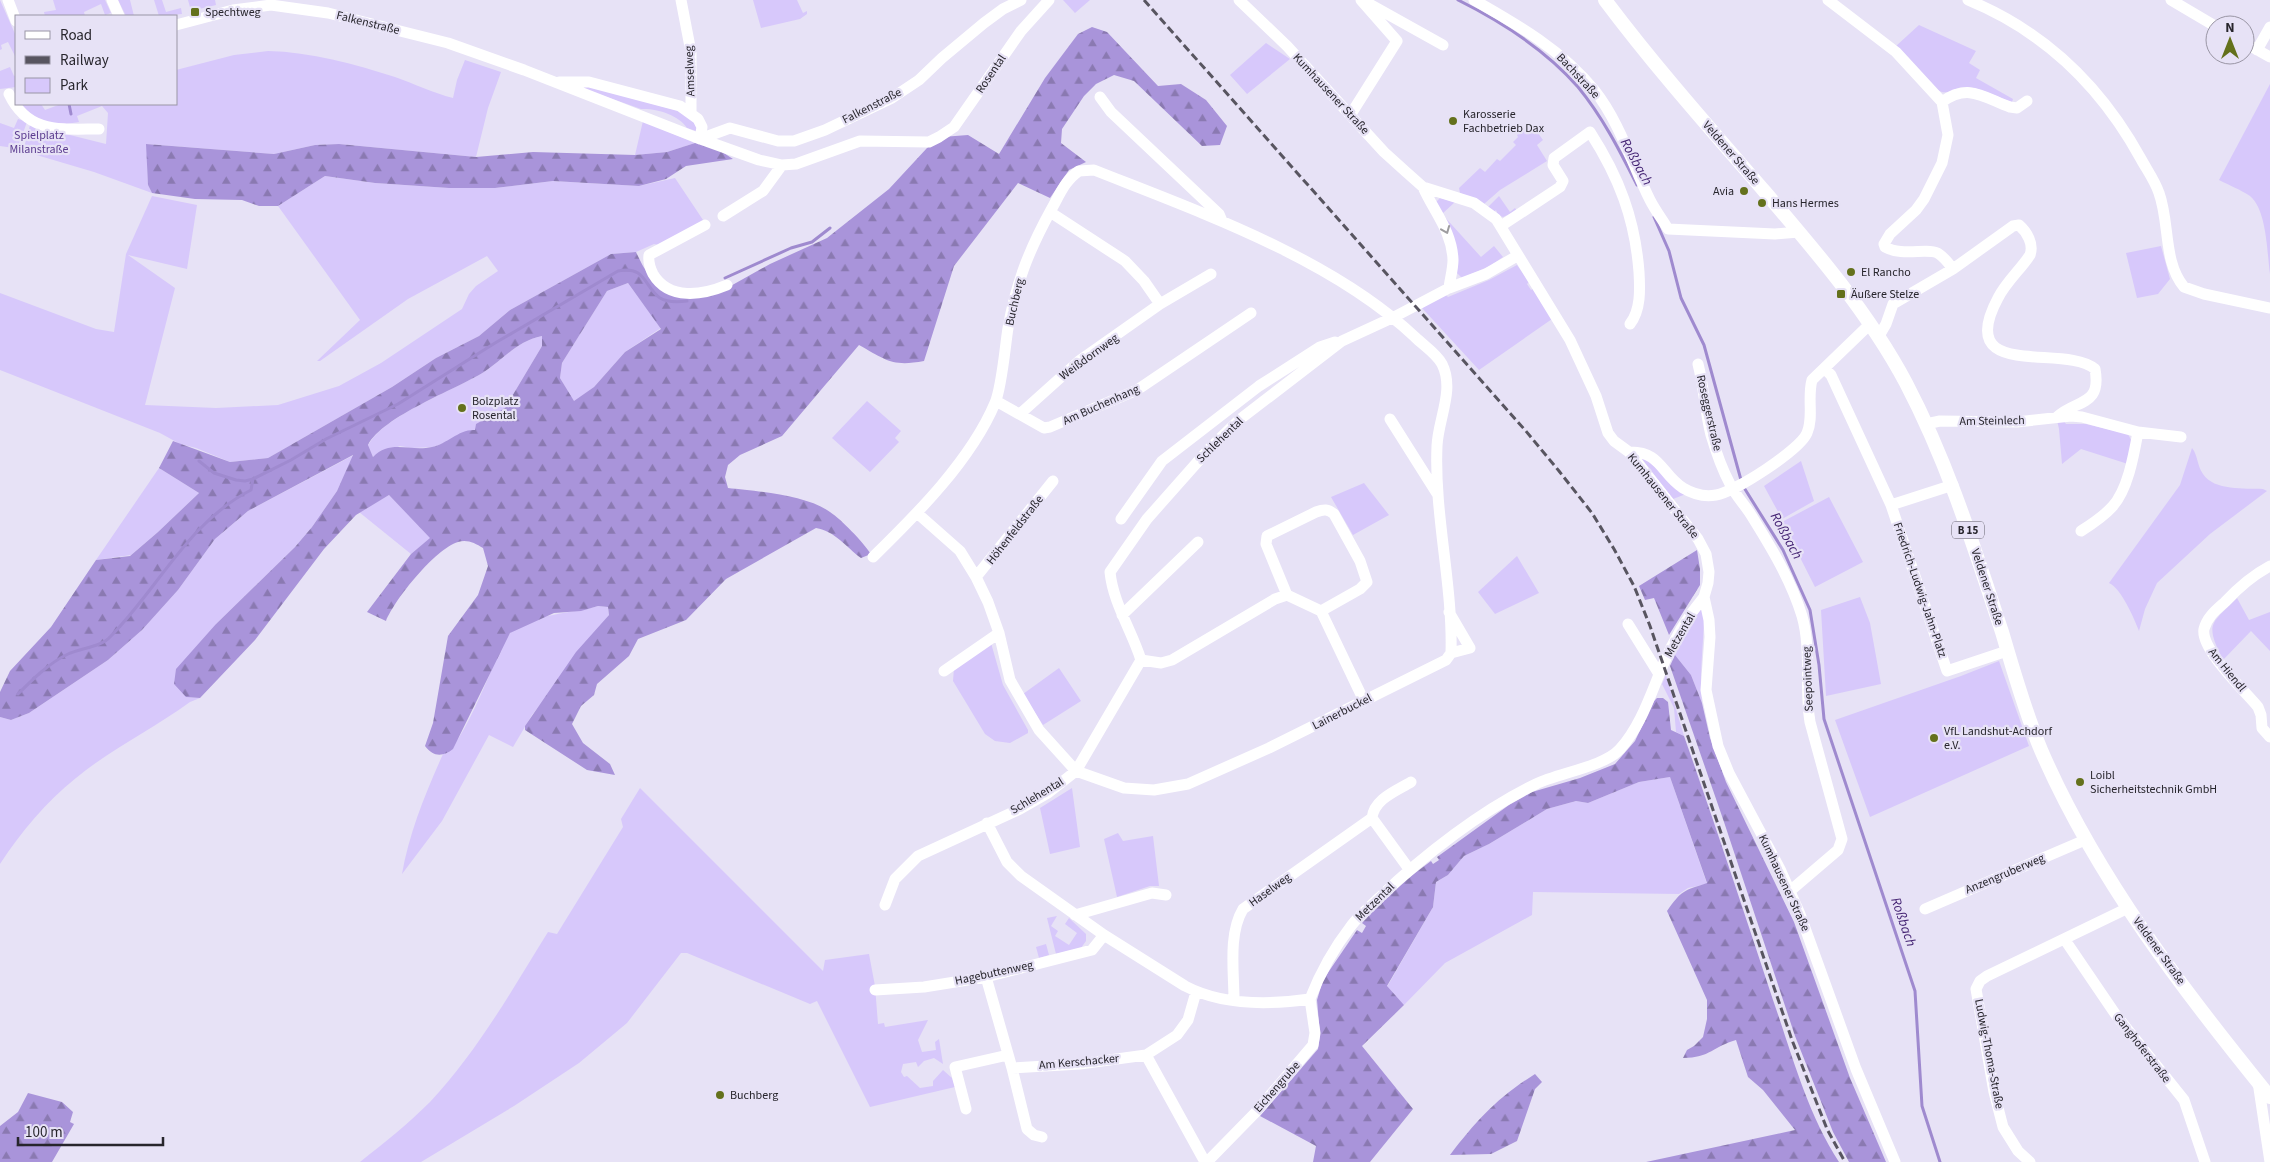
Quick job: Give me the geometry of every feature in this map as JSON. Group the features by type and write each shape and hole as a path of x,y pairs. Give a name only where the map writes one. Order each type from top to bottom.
{"main road":[{"name":"Veldener Straße","path":"1604,0 1662,72 1847,290 1879,336 1926,424 1953,485 2040,748 2085,840 2128,908 2212,1024 2270,1097"}],"street":[{"path":"8,0 15,18"},
{"path":"112,0 119,15"},
{"name":"Amselweg","path":"681,0 692,56 691,112"},
{"name":"Falkenstraße","path":"700,139 730,128 764,139 778,141 794,141 825,130 892,98 919,80 942,58 1002,9 1020,0"},
{"name":"Rosental","path":"929,142 940,137 954,126 1021,31 1050,0"},
{"name":"Kumhausener Straße","path":"1239,0 1277,36 1352,114 1384,152 1424,187 1446,228 1451,244 1453,262 1448,288"},
{"path":"1362,0 1397,41"},
{"path":"1362,0 1443,45"},
{"name":"Bachstraße","path":"1474,0 1523,28 1554,50 1594,91 1621,137 1650,201 1668,229 1775,234 1799,232"},
{"path":"1828,0 1896,52 1942,102 1948,135 1942,163 1924,199 1916,210 1890,234 1884,244 1885,247 1895,251 1914,253 1935,252 1940,254 1953,268 1893,304 1886,324 1879,336"},
{"path":"1968,0 2015,22 2044,42 2076,70 2109,109 2130,140 2159,192 2176,277 2184,287 2204,294 2270,308"},
{"path":"2171,0 2205,20"},
{"name":"Falkenstraße","path":"178,24 252,6 293,6 328,12 448,43 555,82 700,139 759,160 782,165 796,164 860,141 929,142"},
{"path":"1352,114 1408,25"},
{"path":"2270,27 2257,50 2270,57"},
{"name":"Falkenstraße","path":"555,82 573,80 589,82 680,106 691,112"},
{"path":"1942,102 1953,94 1965,91 2010,107 2017,108 2027,101"},
{"path":"9,93 15,104"},
{"name":"Buchberg","path":"1100,97 1111,112 1218,214 1222,221"},
{"path":"16,105 30,120 40,126 63,129 99,129"},
{"path":"691,112 698,119 702,127 700,139"},
{"path":"1501,226 1560,187 1562,181 1553,165 1554,158 1590,132 1608,160 1629,211 1635,234 1640,286 1636,317 1630,324"},
{"path":"723,216 763,190 782,165"},
{"name":"Buchberg","path":"873,557 902,530 969,451 996,401 1017,285 1028,251 1066,183 1073,175 1086,169 1094,170 1222,221 1333,277 1394,317"},
{"name":"Kumhausener Straße","path":"1424,187 1474,203 1490,214 1501,226 1517,256 1570,340 1596,396 1608,433 1614,441 1629,452 1703,547 1709,572 1704,597 1709,620 1710,637 1706,690 1718,746 1732,780 1790,891 1808,934 1856,1069 1895,1162"},
{"path":"1050,212 1125,261 1144,281 1160,304"},
{"path":"705,225 649,255 651,269 662,285 672,291 700,292 727,285"},
{"name":"Am Steinlech","path":"1953,268 2012,226 2018,225 2026,233 2032,246 2030,255 1999,296 1991,314 1988,332 1991,342 1995,347 2007,353 2026,358 2076,360 2088,364 2095,369 2095,390 2092,397 2056,417"},
{"name":"Schlehental","path":"1121,519 1162,461 1246,395 1281,371 1320,347 1342,341 1394,317 1448,288 1486,274 1517,256"},
{"name":"Weißdornweg","path":"1021,413 1078,361 1117,336 1160,304 1211,274"},
{"name":"Am Buchenhang","path":"996,401 1021,413 1044,428 1050,427 1136,390 1251,313"},
{"path":"1394,317 1441,362 1445,374 1446,394 1437,446 1438,495 1451,654"},
{"path":"1629,452 1645,453 1652,456 1678,484 1692,493 1712,496 1753,479 1804,439 1809,428 1809,392 1812,380 1826,369 1870,324"},
{"name":"Schlehental","path":"885,905 895,879 918,856 1034,801 1076,771 1141,660 1134,637 1122,615 1112,586 1110,572 1147,519 1209,449 1239,420 1342,341"},
{"name":"Roseggerstraße","path":"1698,364 1711,435 1722,467 1735,488"},
{"name":"Friedrich-Ludwig-Jahn-Platz","path":"1826,369 1891,505 1947,671 2007,650"},
{"name":"Am Steinlech","path":"1926,424 1940,421 2017,422 2056,417 2082,417 2138,432 2180,437"},
{"path":"1390,419 1438,495"},
{"path":"2081,531 2114,505 2132,462 2138,432"},
{"name":"Höhenfeldstraße","path":"976,578 1054,480"},
{"name":"Friedrich-Ludwig-Jahn-Platz","path":"1891,505 1953,485"},
{"name":"Seepointweg","path":"1735,488 1775,554 1798,603 1803,619 1806,645 1807,707 1813,737 1842,839 1838,850 1790,891"},
{"path":"1321,611 1360,589 1367,582 1360,561 1334,514 1329,510 1323,509 1267,536 1266,544 1287,595 1321,611 1364,700"},
{"name":"Höhenfeldstraße","path":"917,513 960,551 988,602 999,633 1010,680 1024,707 1038,730 1076,771"},
{"path":"1122,615 1198,542"},
{"name":"Am Hiendl","path":"2270,566 2250,580 2208,618 2204,633 2206,642 2216,657 2258,707 2262,728 2270,736"},
{"path":"1141,660 1160,663 1172,660 1275,599 1287,595"},
{"name":"Metzental","path":"1310,999 1317,980 1351,925 1409,870 1461,831 1514,796 1538,783 1609,758 1619,750 1652,695 1659,674 1683,628 1704,597"},
{"name":"Lainerbuckel","path":"1076,771 1124,788 1154,790 1180,786 1269,748 1446,660 1451,654 1470,648 1448,610"},
{"name":"Metzental","path":"1628,624 1659,674"},
{"path":"944,671 999,633"},
{"name":"Haselweg","path":"1234,1000 1235,932 1237,920 1244,909 1372,818 1373,809 1377,803 1411,782"},
{"path":"1372,818 1409,870"},
{"path":"987,824 1008,862 1035,887 1104,935 1196,992 1253,1003 1282,1003 1310,999"},
{"name":"Anzengruberweg","path":"1925,909 2085,840"},
{"path":"1075,915 1152,893 1166,894"},
{"name":"Ludwig-Thoma-Straße","path":"2030,1162 2018,1151 2003,1127 1994,1092 1976,989 1987,976 2128,908"},
{"name":"Hagebuttenweg","path":"876,990 924,988 986,977 1092,950 1104,935"},
{"name":"Ganghoferstraße","path":"2065,940 2116,1015 2184,1100 2205,1162"},
{"path":"986,977 1028,1129 1034,1135 1042,1137"},
{"name":"Am Kerschacker","path":"1012,1068 1080,1064 1146,1055 1177,1035 1188,1020 1196,992"},
{"name":"Eichengrube","path":"1206,1162 1254,1113 1313,1045 1315,1033 1310,999"},
{"path":"966,1109 955,1067 1008,1055"},
{"path":"1146,1055 1206,1162"},
{"path":"2258,1082 2270,1162"}],"green space":[{"path":"0,0 15,34 15,56 8,42 1,45 2,49 0,50"},
{"path":"53,0 105,0 111,13 105,15 101,4 84,12 85,15 45,15 44,12 56,10"},
{"path":"118,0 130,0 134,15 126,15"},
{"path":"154,0 162,0 166,12 181,8 182,14 159,15"},
{"path":"188,0 215,0 216,5 191,11"},
{"path":"753,0 797,0 803,13 807,11 807,14 800,19 761,28"},
{"path":"1063,0 1090,0 1075,13"},
{"path":"1919,25 1976,51 1969,63 1980,70 1976,78 2013,99 2012,102 1971,87 1962,87 1948,92 1936,89 1896,46"},
{"path":"1092,27 1107,32 1158,86 1181,84 1206,100 1227,126 1220,145 1202,146 1134,81 1114,75 1096,84 1084,96 1062,129 1061,143 1086,162 1069,170 1050,198 1018,183 954,266 924,361 896,363 876,355 859,345 782,436 740,455 728,465 725,477 728,488 781,495 820,506 846,525 871,554 861,558 829,532 816,528 726,579 686,620 638,639 629,656 597,684 594,695 581,706 572,724 583,743 610,764 615,775 587,770 525,730 525,726 576,652 609,615 608,607 598,606 581,611 554,613 510,633 453,749 438,755 428,750 425,746 433,723 448,636 478,595 488,566 483,548 471,542 458,542 438,554 427,564 398,600 386,621 367,612 411,554 430,538 389,495 356,515 324,549 255,640 200,698 186,697 174,684 176,669 216,624 295,547 312,527 337,491 353,455 248,511 215,539 178,590 142,630 108,660 29,713 11,720 0,717 0,692 10,671 51,627 96,560 130,556 199,493 159,468 173,441 230,462 268,458 392,387 436,358 479,336 510,310 611,254 636,252 652,279 665,292 727,288 770,264 827,238 889,189 927,148 942,137 968,135 999,154 1045,78 1078,34","holes":["628,283 661,329 625,352 594,387 574,401 560,378 562,363 607,291","542,336 542,346 505,408 476,424 475,430 458,434 432,447 393,447 373,457 368,445 376,434 388,424 421,404 484,372 525,342"]},
{"path":"1266,43 1290,59 1247,94 1230,75"},
{"name":"Spielplatz Milanstraße","path":"268,51 316,56 395,77 453,98 457,80 465,60 501,72 488,108 476,157 339,144 315,145 274,154 147,144 148,185 152,193 94,172 23,151 30,125 106,144 108,113 102,106 77,116 79,122 60,125 38,122 22,105 42,105 45,110 58,105 178,105 178,69 234,55"},
{"path":"10,67 15,76 15,87 0,89 0,71"},
{"path":"576,83 690,114 697,128 696,131 687,128 679,119 667,113 641,109 573,85"},
{"path":"2270,84 2270,274 2263,221 2256,203 2250,196 2219,180"},
{"path":"18,119 27,122 19,144 14,148 0,146 0,123 14,128"},
{"path":"643,121 695,143 667,152 635,155"},
{"path":"1530,122 1543,140 1537,145 1547,161 1500,190 1484,204 1460,193 1459,188 1480,168 1485,172 1497,159 1500,161 1516,145 1513,142 1518,137 1517,135"},
{"path":"695,143 713,146 733,159 686,166 666,179 639,186 553,181 495,188 449,188 375,183 325,176 278,206 259,206 242,200 195,199 152,193 148,185 146,144 274,154 315,145 339,144 476,157 533,152 635,155 667,152"},
{"path":"325,176 375,183 449,188 495,188 553,181 639,186 675,178 705,223 659,245 654,244 636,252 611,254 510,310 479,336 436,358 392,387 268,458 230,462 196,448 180,444 160,433 0,370 0,293 96,329 114,332 126,254 152,196 197,205 187,269 128,255 175,288 145,405 216,408 278,405 339,386 381,363 462,309 469,294 476,286 498,271 487,256 408,299 320,361 317,361 360,320 278,206"},
{"path":"1499,196 1510,212 1515,208 1517,211 1503,217 1498,215 1496,210 1494,212 1488,207"},
{"path":"1440,198 1455,202 1442,214 1481,257 1494,246 1503,257 1490,266 1462,278 1455,271 1435,203"},
{"path":"2161,246 2170,279 2158,294 2137,298 2126,253"},
{"path":"1517,265 1529,282 1527,284 1531,290 1533,289 1552,319 1479,370 1422,308 1445,294 1448,297 1489,280"},
{"path":"628,283 661,328 625,352 594,387 574,402 560,378 562,363 607,291"},
{"path":"542,336 542,346 505,408 475,430 434,447 412,448 400,446 373,457 368,446 388,424 420,404 484,372 525,342"},
{"path":"867,401 901,431 895,438 899,442 870,472 832,438"},
{"path":"2057,420 2063,420 2066,424 2086,424 2128,434 2132,442 2128,464 2081,449 2062,464"},
{"path":"2192,448 2203,474 2214,483 2230,488 2263,489 2267,491 2210,534 2157,583 2145,609 2139,631 2122,597 2114,586 2109,583 2180,485"},
{"path":"354,455 337,491 312,527 295,547 216,624 186,697 200,698 190,702 118,748 76,778 54,797 35,818 0,864 0,717 11,720 29,713 108,660 142,630 178,590 215,539 248,511"},
{"path":"1642,459 1646,459 1686,494 1673,499"},
{"path":"1801,461 1814,501 1782,519 1764,486"},
{"path":"159,468 199,493 131,555 96,560"},
{"path":"1364,483 1389,515 1353,535 1331,497"},
{"path":"389,495 431,538 411,554 359,512"},
{"path":"1829,497 1863,562 1815,587 1782,522"},
{"path":"1697,550 1700,585 1669,635 1654,598 1645,600 1639,586"},
{"path":"1517,556 1539,593 1495,614 1478,592"},
{"path":"1860,597 1870,623 1881,684 1826,696 1821,610"},
{"path":"2237,598 2249,620 2270,612 2270,651 2251,631 2223,660 2212,631 2213,625"},
{"path":"598,606 608,607 609,615 532,715 513,747 489,735 442,821 402,874 424,798 443,754 451,749 467,724 501,649 511,632 531,621"},
{"path":"1701,609 1704,613 1702,703 1691,675 1675,655 1694,613"},
{"path":"991,643 1003,685 1028,730 1028,733 1010,743 995,741 985,734 953,681 954,668"},
{"path":"1675,655 1691,675 1702,703 1710,738 1726,782 1794,922 1850,1078 1886,1162 1849,1162 1833,1132 1795,1036 1670,666"},
{"name":"VfL Landshut-Achdorf e.V.","path":"1999,661 2029,746 1870,817 1835,720"},
{"path":"1059,668 1081,701 1043,725 1023,694"},
{"path":"1666,675 1684,736 1676,732 1674,708 1662,684"},
{"path":"1657,698 1663,698 1668,702 1671,730 1684,736 1801,1083 1818,1124 1839,1162 1646,1162 1795,1130 1763,1090 1748,1077 1736,1040 1706,1054 1683,1058 1687,1050 1703,1037 1707,1019 1707,1000 1667,911 1684,892 1707,883 1670,777 1639,782 1588,803 1576,801 1547,809 1489,844 1464,856 1448,875 1436,882 1433,907 1387,986 1404,1005 1362,1046 1413,1109 1370,1162 1313,1162 1316,1146 1260,1116 1318,1049 1320,1035 1317,1000 1323,980 1357,930 1362,933 1366,926 1362,923 1394,889 1431,861 1433,864 1439,860 1437,857 1509,805 1532,792 1580,778 1615,764 1635,741"},
{"path":"1670,777 1707,884 1688,888 1679,894 1533,892 1532,915 1445,963 1404,1005 1387,987 1433,907 1436,882 1448,875 1464,856 1489,844 1547,809 1576,801 1588,803 1639,782"},
{"path":"640,788 823,971 825,960 869,954 875,986 878,1024 884,1023 885,1027 928,1020 918,1040 922,1052 936,1050 935,1042 939,1039 943,1064 934,1058 924,1061 918,1067 916,1062 903,1064 901,1072 904,1077 907,1076 920,1088 933,1086 933,1081 943,1070 952,1078 955,1087 870,1107 817,1001 810,1004 687,953 681,953 627,1023 579,1063 514,1106 421,1162 360,1162 430,1102 478,1042 548,932 557,934 623,827 621,819"},
{"path":"1072,788 1080,847 1050,854 1040,808"},
{"path":"1118,833 1123,841 1153,836 1159,886 1150,886 1117,897 1104,839"},
{"path":"1057,916 1051,926 1058,931 1055,936 1069,945 1077,933 1065,924 1069,918 1086,934 1086,941 1081,948 1056,954 1047,918"},
{"path":"1046,944 1049,955 1039,958 1036,947"},
{"path":"1535,1074 1542,1082 1535,1089 1517,1141 1491,1154 1450,1155 1488,1110 1509,1092"},
{"path":"28,1093 62,1102 73,1112 70,1122 74,1124 52,1162 0,1162 0,1126 18,1112"}],"waterway":[{"name":"Roßbach","path":"1458,0 1507,27 1552,60 1565,73 1587,98 1603,122 1637,185"},
{"path":"69,105 71,114"},
{"name":"Roßbach","path":"1654,217 1669,251 1681,298 1704,345 1741,480"},
{"path":"725,278 791,248 812,242 830,228"},
{"path":"199,461 214,473 236,480 245,481 253,479 291,460 326,439 398,404 495,343 618,271 627,270 639,274 663,300 674,302 687,301"},
{"path":"18,694 54,662 73,652 101,643 110,637 191,538 209,520 251,490 253,479"},
{"name":"Roßbach","path":"1743,486 1783,550 1810,610 1819,665 1824,719 1915,991 1922,1106 1940,1162"}],"railway":[{"path":"1144,0 1525,430 1592,513 1614,549 1634,586 1650,626 1792,1040 1827,1129 1845,1162"}],"place":[{"name":"Spechtweg","path":"195,12"},
{"name":"Karosserie Fachbetrieb Dax","path":"1453,121"},
{"name":"Avia","path":"1744,191"},
{"name":"Hans Hermes","path":"1762,203"},
{"name":"El Rancho","path":"1851,272"},
{"name":"Äußere Stelze","path":"1841,294"},
{"name":"Bolzplatz Rosental","path":"462,408"},
{"name":"VfL Landshut-Achdorf e.V.","path":"1934,738"},
{"name":"Loibl Sicherheitstechnik GmbH","path":"2080,782"},
{"name":"Buchberg","path":"720,1095"}]}
